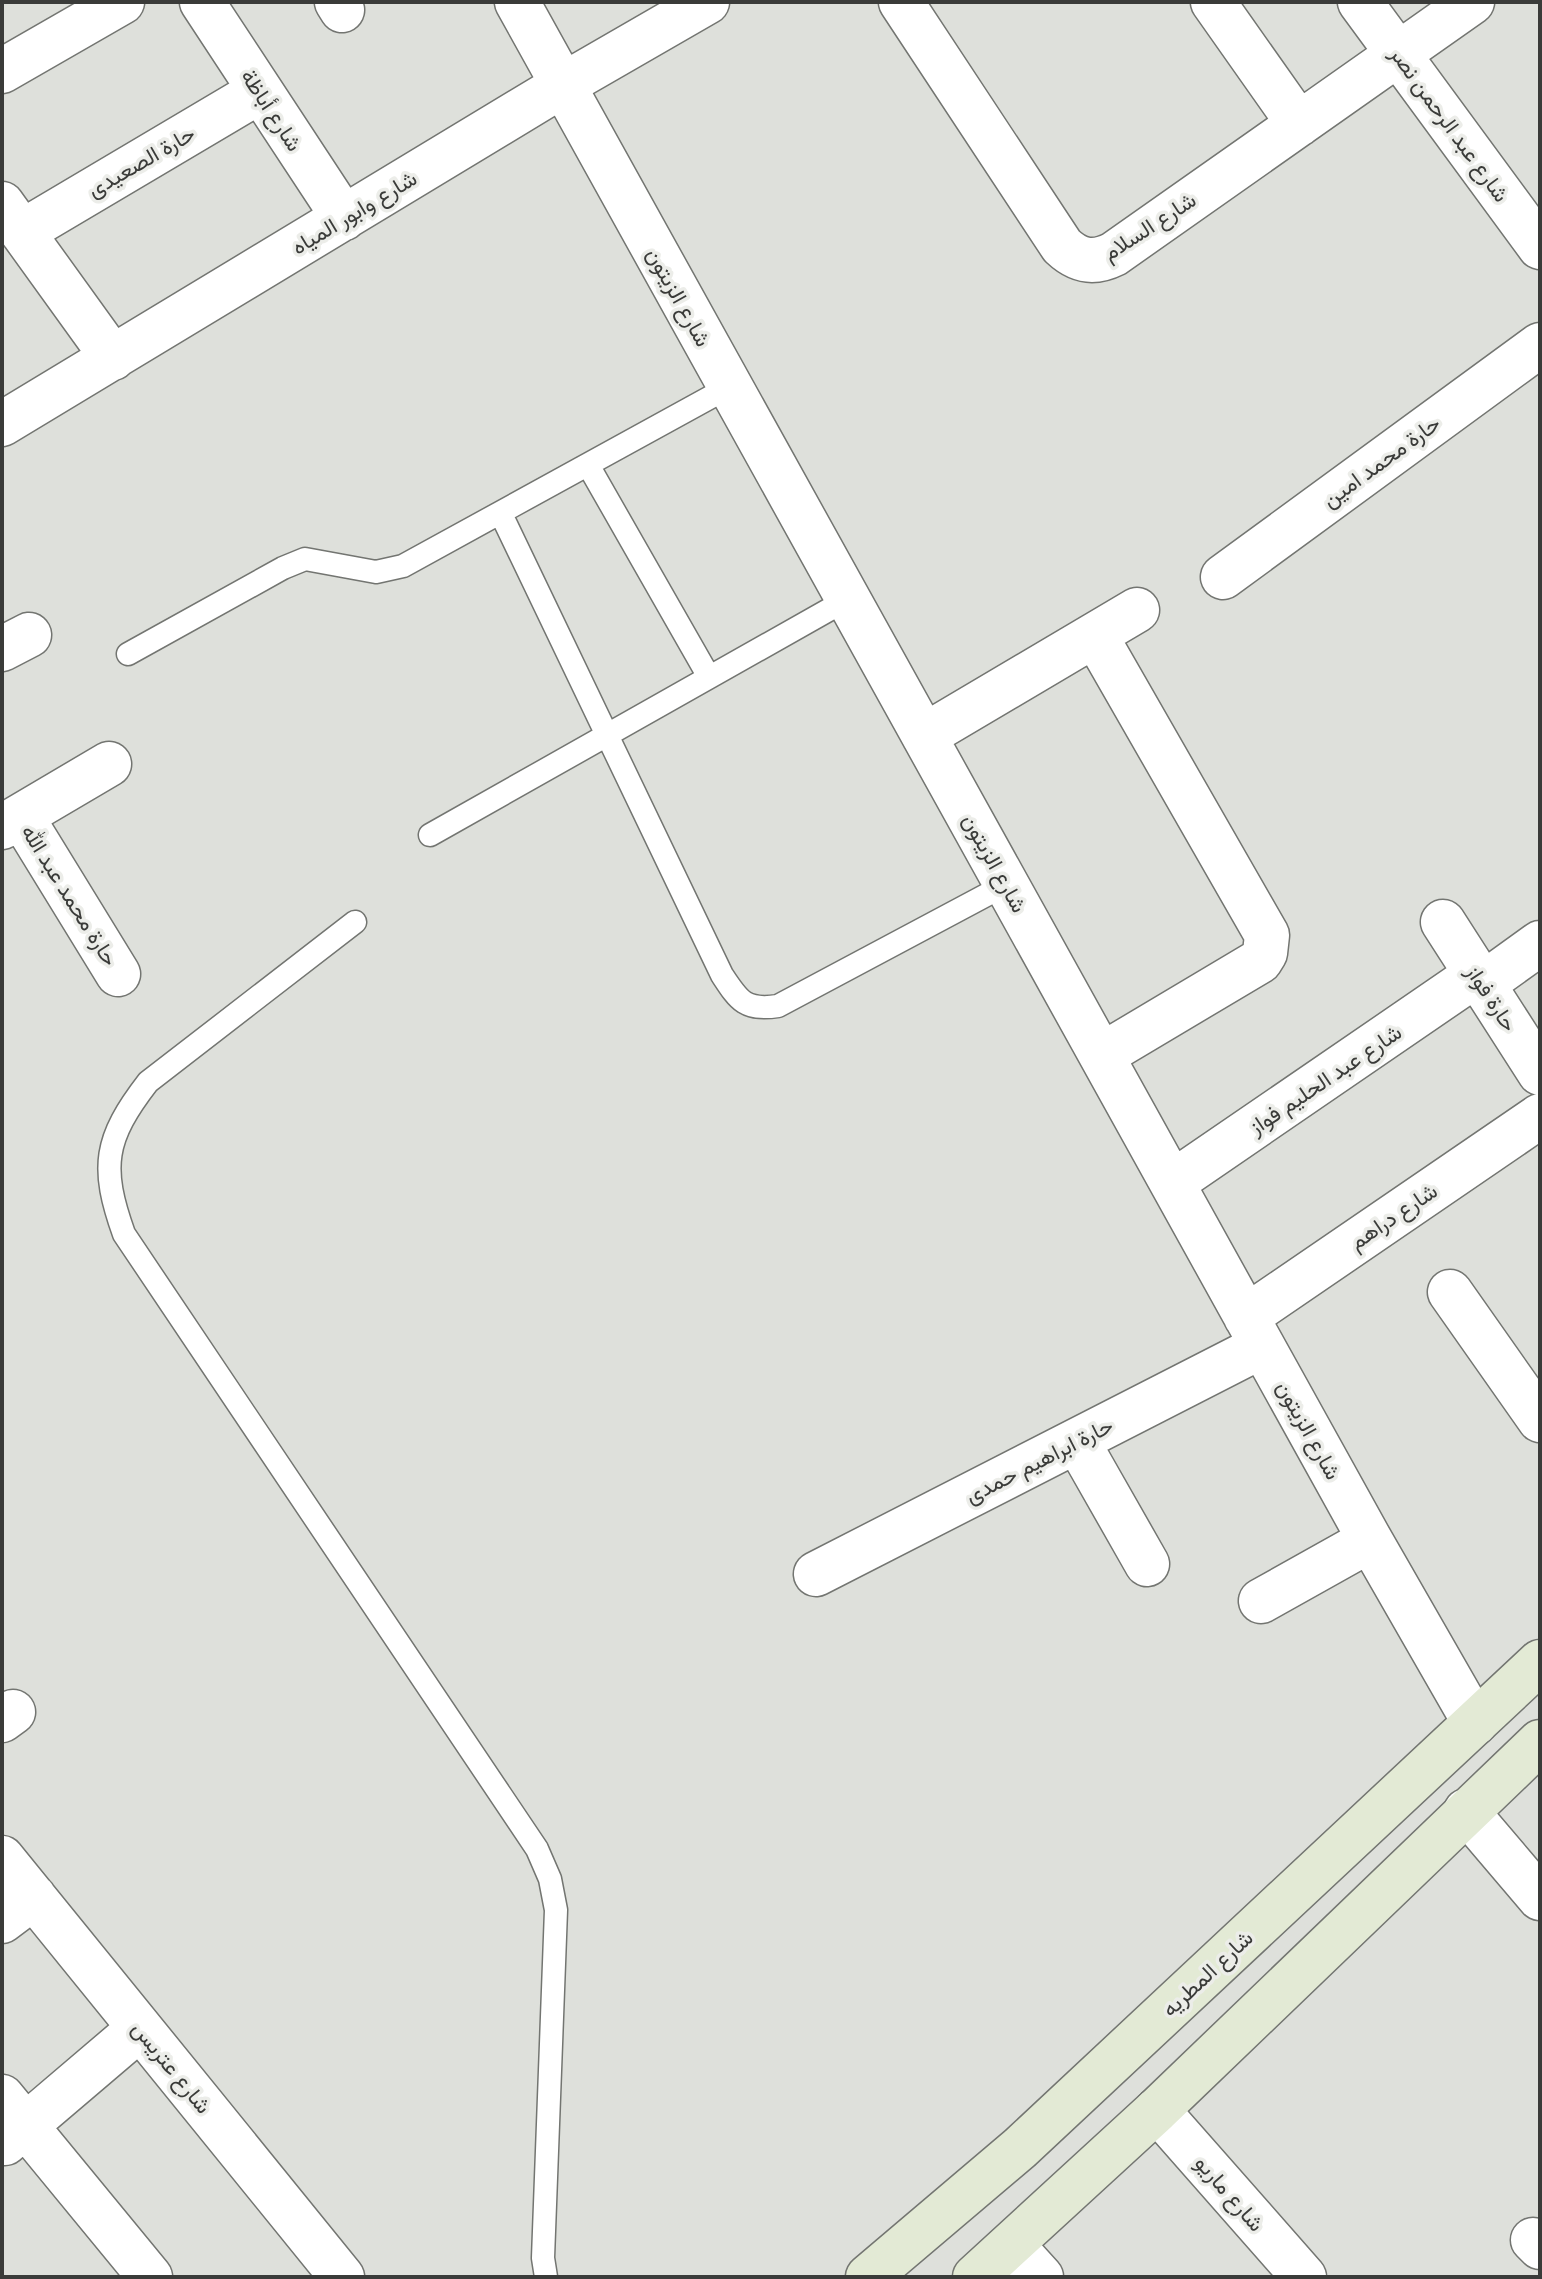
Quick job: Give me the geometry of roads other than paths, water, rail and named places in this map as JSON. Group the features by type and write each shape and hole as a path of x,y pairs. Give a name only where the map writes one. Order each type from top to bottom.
{"main road":[{"name":"شارع المطريه","path":"868,2277 1020,2148 1540,1662"},
{"path":"975,2277 1157,2110 1540,1742"}],"street":[{"path":"2,71 122,2"},
{"name":"شارع أباظة","path":"202,2 344,218"},
{"name":"شارع الزيتون","path":"517,2 1370,1540 1475,1723"},
{"name":"شارع وابور المياه","path":"2,424 563,85 707,2"},
{"name":"شارع السلام","path":"901,2 1062,246 1073,256 1087,261 1102,260 1114,254 1472,2"},
{"path":"1213,2 1299,124"},
{"name":"شارع عبد الرحمن نصر","path":"1360,2 1540,247"},
{"name":"حارة الصعيدى","path":"12,218 260,91"},
{"path":"12,218 113,358"},
{"name":"حارة محمد امين","path":"1223,577 1540,345"},
{"path":"924,736 1137,610"},
{"path":"1095,635 1267,935 1268,945 1260,961 1102,1055"},
{"path":"12,822 109,764"},
{"name":"حارة محمد عبد الله","path":"12,822 118,974"},
{"name":"حارة فواز","path":"1443,922 1540,1073"},
{"name":"شارع عبد الحليم فواز","path":"1172,1183 1480,979 1540,943"},
{"name":"شارع دراهم","path":"1254,1331 1540,1116"},
{"path":"1450,1292 1540,1420"},
{"name":"حارة ابراهيم حمدى","path":"816,1574 1077,1441 1254,1331"},
{"path":"1077,1441 1147,1564"},
{"path":"1261,1601 1370,1540"},
{"path":"1466,1811 1540,1898"},
{"name":"شارع عتريس","path":"2,1858 18,1909 140,2028 342,2277"},
{"path":"140,2028 10,2122 150,2277"},
{"name":"شارع ماريو","path":"1157,2110 1304,2277"},
{"path":"1012,2245 1041,2277"}],"lane":[{"path":"128,654 283,568 305,559 376,572 403,566 729,387"},
{"path":"588,465 709,677"},
{"path":"501,514 722,975 738,1000 759,1009 778,1006 1007,884"},
{"path":"430,835 848,599"},
{"path":"355,922 148,1082 123,1115 109,1154 110,1195 124,1234 537,1849 550,1879 556,1910 543,2258 546,2277"}]}
